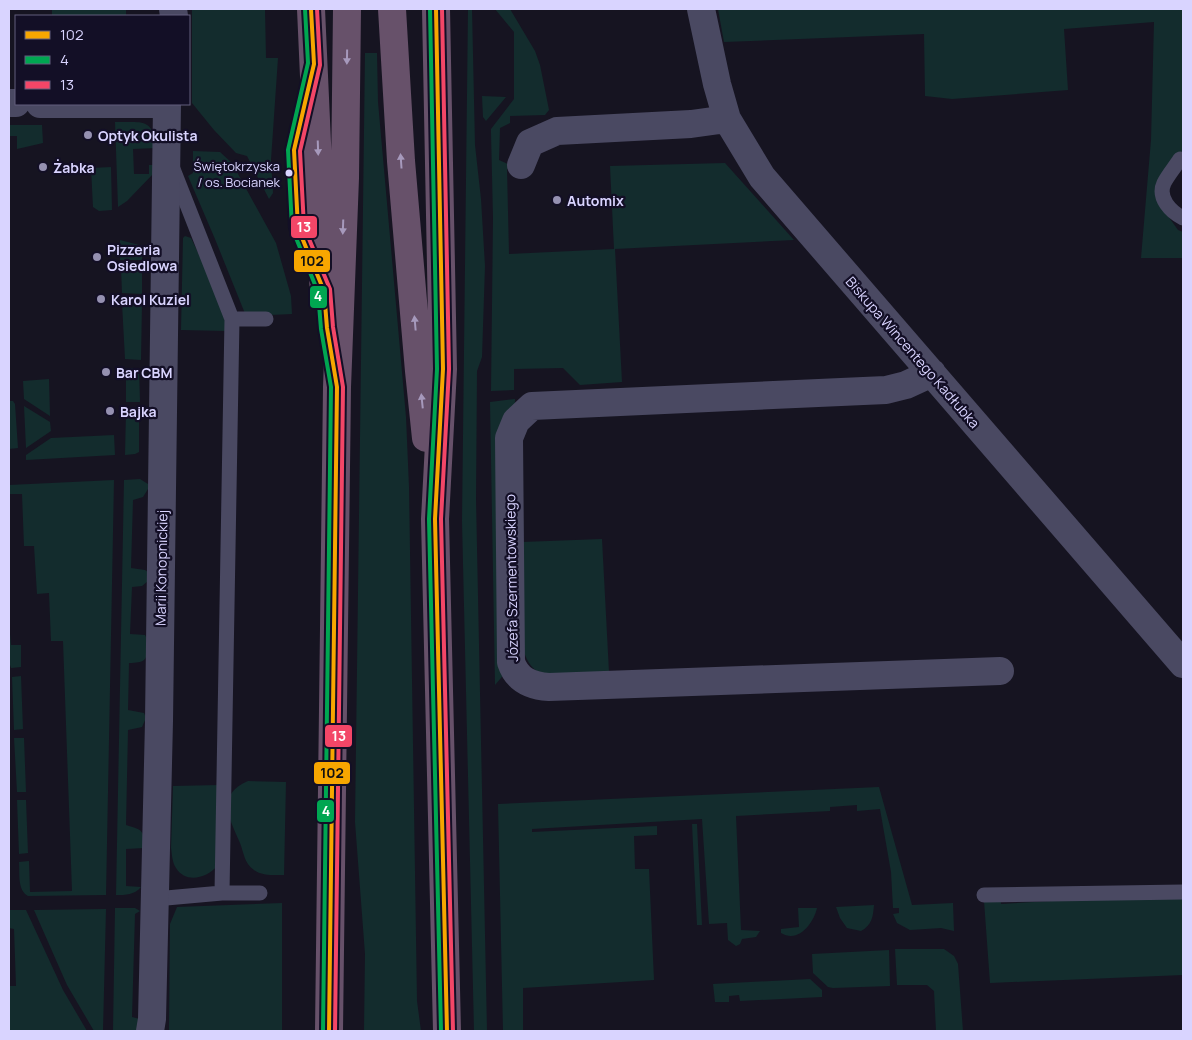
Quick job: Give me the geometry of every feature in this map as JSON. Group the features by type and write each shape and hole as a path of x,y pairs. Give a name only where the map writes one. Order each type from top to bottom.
{"highway":[{"path":"311,9 324,291 327,328 337,387"},
{"path":"329,1031 337,387 345,178 348,9"},
{"path":"392,9 401,161 435,519"},
{"path":"436,9 443,369 435,519 447,1031"}],"street":[{"name":"Biskupa Wincentego Kadłubka","path":"701,9 717,84 727,119 762,177 1183,664"},
{"name":"Marii Konopnickiej","path":"150,1031 152,1019 155,899 167,105"},
{"path":"521,164 530,143 557,131 692,124 727,119"},
{"name":"Józefa Szermentowskiego","path":"932,373 906,385 886,390 532,406 516,421 509,438 511,662 514,671 530,684 549,687 1000,671"}],"lane":[{"path":"167,154 232,319 222,893"},
{"path":"1180,159 1163,184 1163,196 1167,207 1183,218"},
{"path":"232,319 266,319"},
{"path":"984,895 1183,892"},
{"path":"155,899 222,893 260,893"}],"green space":[{"path":"52,9 126,9 126,15 52,15"},
{"path":"192,9 265,9 266,58 278,58 271,160 273,193 269,199 247,156 236,153 192,103"},
{"path":"468,9 472,9 475,145 481,199 485,266 482,357 477,371 476,499 487,1031 474,1031 462,521"},
{"path":"495,9 510,9 535,51 540,65 549,110 545,115 510,116 510,123 500,128 499,160 510,165 510,169 507,169 509,254 614,249 610,166 725,163 794,240 615,249 622,382 580,385 563,368 514,369 514,390 491,391 493,218 491,129 514,99 514,32"},
{"path":"718,9 1183,9 1183,156 1170,166 1163,209 1178,230 1183,232 1183,258 1141,258 1151,140 1154,22 1064,29 1068,90 952,99 925,96 924,34 724,42"},
{"path":"365,53 377,53 378,102 406,417 409,487 417,1001 421,1031 364,1031 365,954 355,822"},
{"path":"482,96 506,97 486,121 483,117"},
{"path":"115,122 144,123 152,131 155,148 133,149 134,174 149,174 149,165 154,165 153,174 127,201 118,207"},
{"path":"9,125 42,125 43,143 17,149 17,136 9,136"},
{"path":"193,151 220,152 232,163 276,243 291,296 292,314 246,316 188,176 193,173"},
{"path":"111,167 112,210 99,211 93,207 91,168"},
{"path":"185,236 191,238 212,283 225,319 227,331 181,330 183,238"},
{"path":"120,240 143,246 142,260 120,260"},
{"path":"121,268 142,268 142,294 122,293"},
{"path":"122,303 142,303 141,360 125,359"},
{"path":"126,368 139,368 140,402 126,402"},
{"path":"49,379 50,416 24,399 23,381"},
{"path":"515,399 506,672 495,685 490,402"},
{"path":"9,401 13,401 15,404 18,448 9,449"},
{"path":"24,406 50,422 51,431 26,448"},
{"path":"126,412 139,412 139,452 125,455"},
{"path":"114,435 115,455 26,460 26,455 51,438"},
{"path":"140,479 148,484 148,489 143,497 133,500 131,568 148,572 148,581 142,586 132,587 130,634 145,635 147,654 141,662 129,663 128,710 144,713 146,718 142,727 128,730 126,825 136,828 143,834 144,848 126,849 126,886 141,887 133,893 116,895 124,480"},
{"path":"114,480 106,895 28,896 22,890 19,862 29,861 30,892 72,891 63,641 51,641 49,593 37,594 34,546 24,546 22,494 9,494 9,485"},
{"path":"602,539 609,672 544,675 531,666 523,650 522,542"},
{"path":"9,623 11,645 21,645 21,667 11,668 9,662"},
{"path":"21,676 23,729 14,730 12,677"},
{"path":"14,738 24,738 26,792 17,792"},
{"path":"248,781 286,782 284,875 264,874 257,872 251,867 246,861 232,826 229,817 228,801 231,793"},
{"path":"220,785 217,866 208,874 196,878 185,876 176,868 171,848 173,786"},
{"path":"879,787 912,905 953,903 954,931 941,928 910,930 897,923 893,914 899,913 899,908 893,908 891,872 880,809 857,811 857,805 830,807 830,811 736,816 741,930 760,931 756,937 742,939 740,944 736,946 728,940 727,923 709,924 702,819 532,829 532,832 657,826 657,835 634,836 635,869 649,869 654,980 523,988 523,1031 503,1031 498,804"},
{"path":"17,800 26,800 28,853 19,854"},
{"path":"692,824 697,824 702,925 697,925"},
{"path":"1000,889 1001,904 1183,896 1183,975 990,983 984,901"},
{"path":"282,903 282,1031 169,1031 170,924 177,907"},
{"path":"874,905 868,926 861,931 847,928 840,918 836,907"},
{"path":"115,908 135,908 140,911 135,914 132,1017 140,1019 138,1031 113,1031"},
{"path":"798,908 817,908 813,919 800,934 788,936 781,933 781,929 799,927"},
{"path":"106,909 103,1031 94,1031 67,985 34,910"},
{"path":"9,910 26,910 63,990 87,1031 9,1031 9,986 16,986 14,929 9,928"},
{"path":"895,949 944,949 954,956 958,964 963,1031 936,1031 934,991 927,985 897,985"},
{"path":"889,950 890,986 833,988 828,987 813,973 812,954"},
{"path":"810,979 822,990 822,997 740,1001 739,995 729,996 729,1002 715,1002 713,984"}],"transit line":[{"name":"4","path":"305,9 308,63 288,150 292,228 318,292 321,329 331,387 323,1031"},
{"name":"102","path":"311,9 314,64 294,150 298,228 324,291 327,328 337,387 329,1031"},
{"name":"13","path":"317,9 320,65 300,151 304,227 330,289 333,327 343,387 335,1031"},
{"name":"4","path":"430,9 437,369 429,519 441,1031"},
{"name":"102","path":"436,9 443,369 435,519 447,1031"},
{"name":"13","path":"442,9 449,369 441,519 453,1031"}],"place":[{"name":"Optyk Okulista","path":"88,135"},
{"name":"Żabka","path":"43,167"},
{"name":"Świętokrzyska / os. Bocianek","path":"289,173"},
{"name":"Automix","path":"557,200"},
{"name":"Pizzeria Osiedlowa","path":"97,257"},
{"name":"Karol Kuziel","path":"101,299"},
{"name":"Bar CBM","path":"106,372"},
{"name":"Bajka","path":"110,411"}]}
